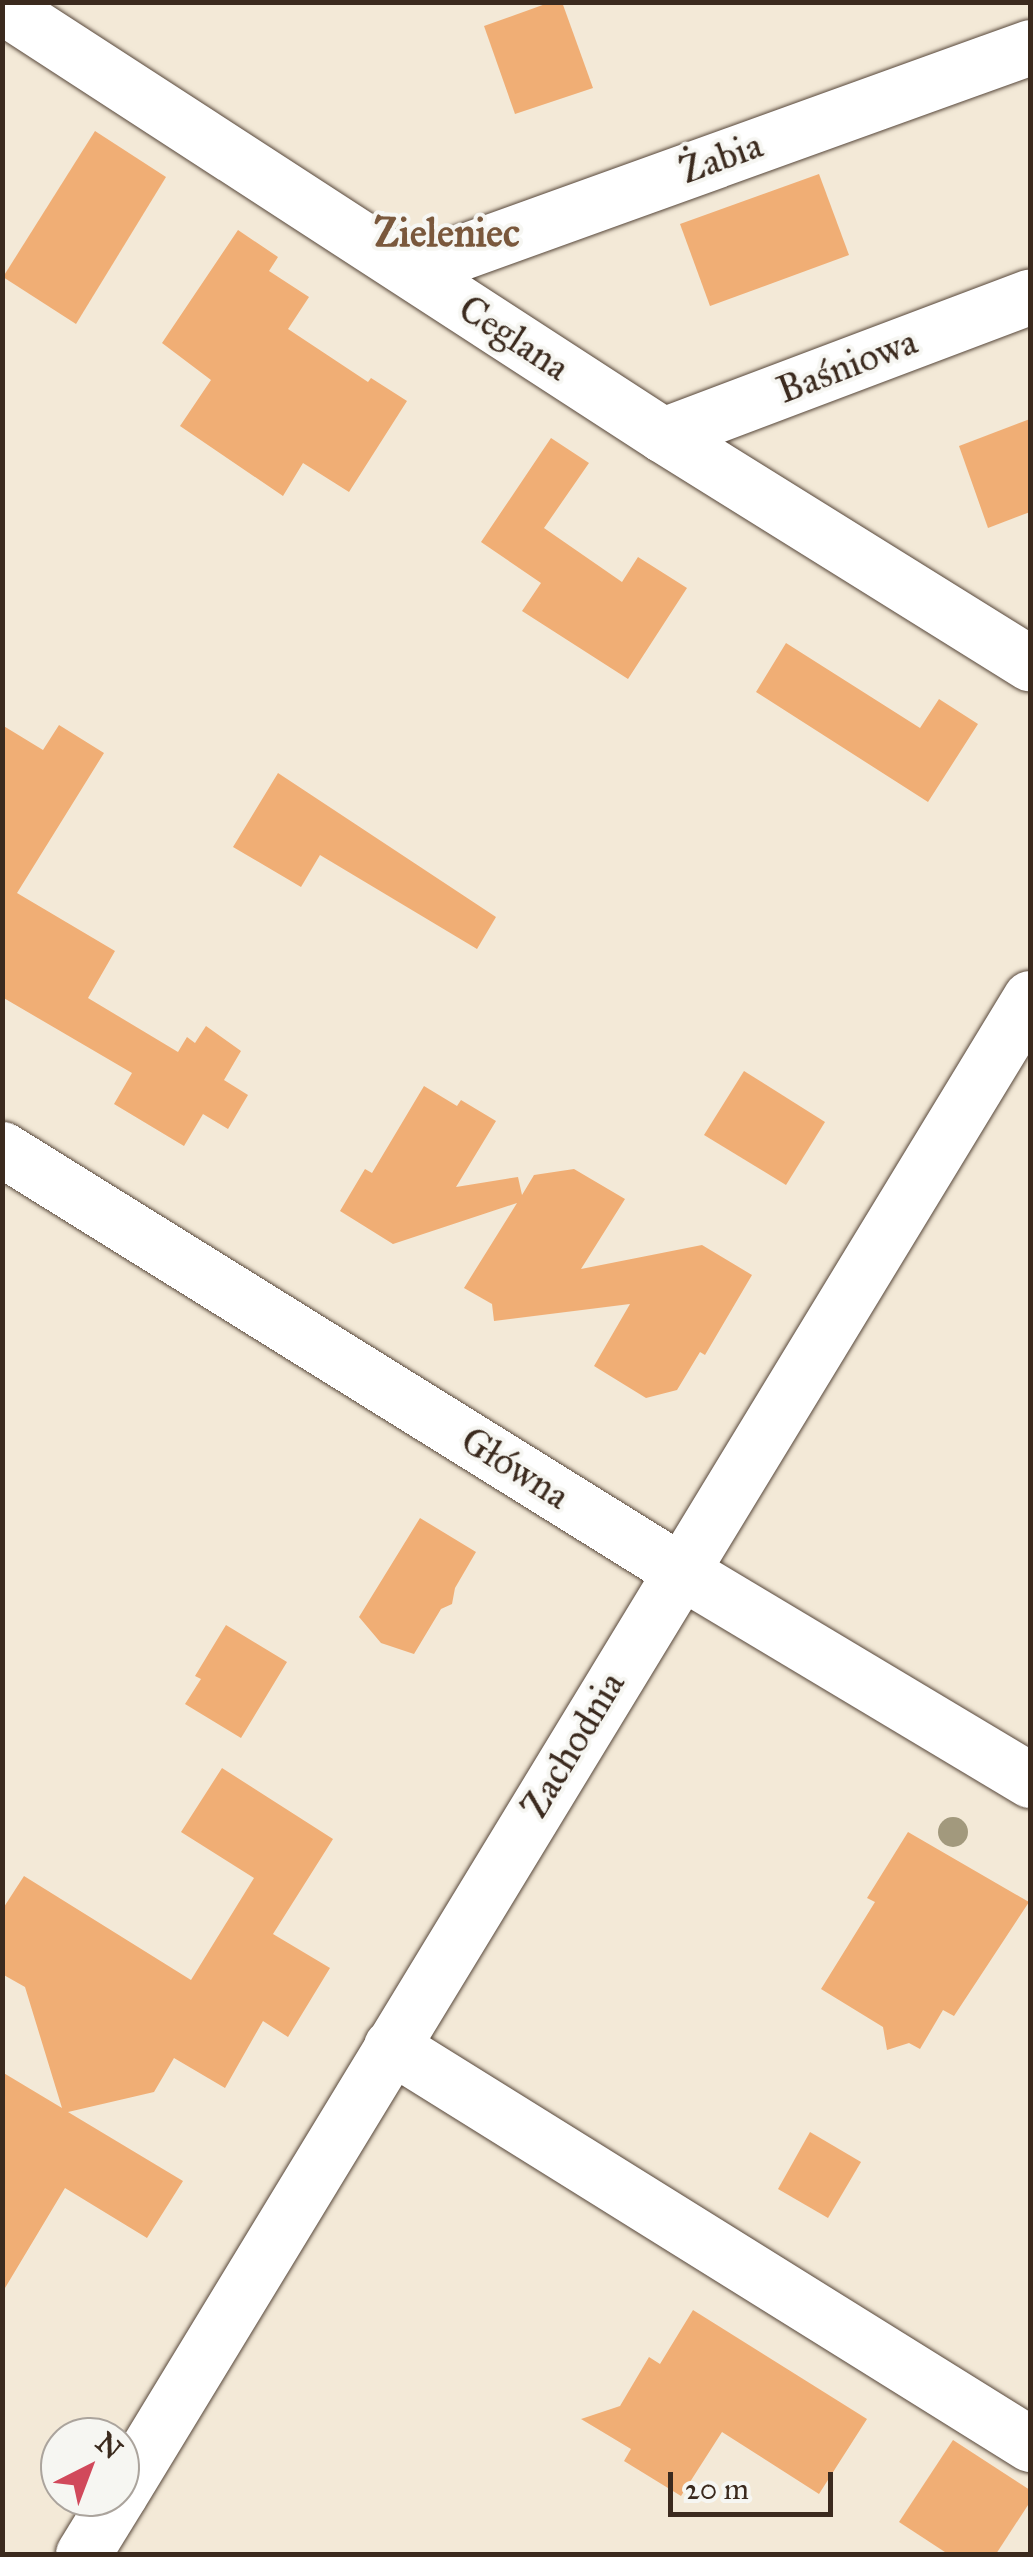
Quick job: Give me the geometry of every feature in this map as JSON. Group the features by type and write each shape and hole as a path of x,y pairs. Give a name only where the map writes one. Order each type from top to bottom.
{"street":[{"name":"Ceglana","path":"2,6 663,435 1030,663"},
{"name":"Żabia","path":"412,270 1030,46"},
{"name":"Baśniowa","path":"663,435 1030,296"},
{"name":"Zachodnia","path":"140,2461 1030,998"},
{"name":"Główna","path":"2,1149 679,1570 1030,1780"},
{"path":"391,2046 1030,2444"},
{"name":"Zachodnia","path":"82,2554 106,2517"}],"building":[{"path":"551,2 562,2 593,88 515,114 484,26"},
{"path":"95,131 166,177 76,324 3,277"},
{"path":"819,174 849,255 710,306 680,224"},
{"path":"238,230 278,257 269,271 309,297 288,329 368,382 371,378 407,401 349,492 303,463 283,496 180,426 211,380 162,343"},
{"path":"1030,419 1030,512 988,528 959,446"},
{"path":"551,438 589,463 544,528 622,582 638,557 687,588 628,679 522,611 541,583 481,542"},
{"path":"786,643 920,728 939,699 978,724 928,802 756,692"},
{"path":"2,725 43,750 59,725 104,753 17,893 115,951 88,998 178,1052 187,1037 195,1043 206,1026 241,1051 224,1080 248,1095 228,1129 203,1114 184,1146 114,1104 132,1073 2,997"},
{"path":"278,773 496,917 477,949 320,855 301,887 233,847"},
{"path":"744,1071 825,1122 786,1185 704,1135"},
{"path":"424,1086 457,1106 461,1100 496,1121 456,1187 518,1177 522,1195 534,1175 574,1169 625,1199 581,1269 702,1245 752,1275 705,1355 700,1352 677,1390 646,1398 594,1366 630,1304 494,1321 492,1304 464,1288 517,1203 393,1244 340,1211 365,1169 372,1173"},
{"path":"420,1518 476,1552 455,1588 452,1604 441,1609 414,1654 381,1643 359,1617"},
{"path":"226,1625 287,1662 241,1738 185,1704 201,1679 195,1676"},
{"path":"222,1768 333,1839 273,1934 330,1968 288,2037 263,2021 225,2088 174,2058 154,2092 68,2112 183,2181 147,2238 65,2188 2,2293 2,2072 62,2108 25,1987 2,1974 2,1910 24,1876 191,1980 254,1878 181,1832"},
{"path":"908,1832 1029,1902 954,2016 943,2010 920,2049 909,2043 887,2050 883,2027 821,1989 875,1902 867,1898"},
{"path":"810,2132 861,2162 828,2218 778,2189"},
{"path":"693,2310 867,2419 819,2494 722,2432 681,2496 624,2461 631,2449 581,2419 620,2406 649,2357 660,2364"},
{"path":"953,2440 1030,2490 1030,2502 996,2554 948,2554 899,2522"}],"district":[{"name":"Zieleniec","path":"447,233"}]}
